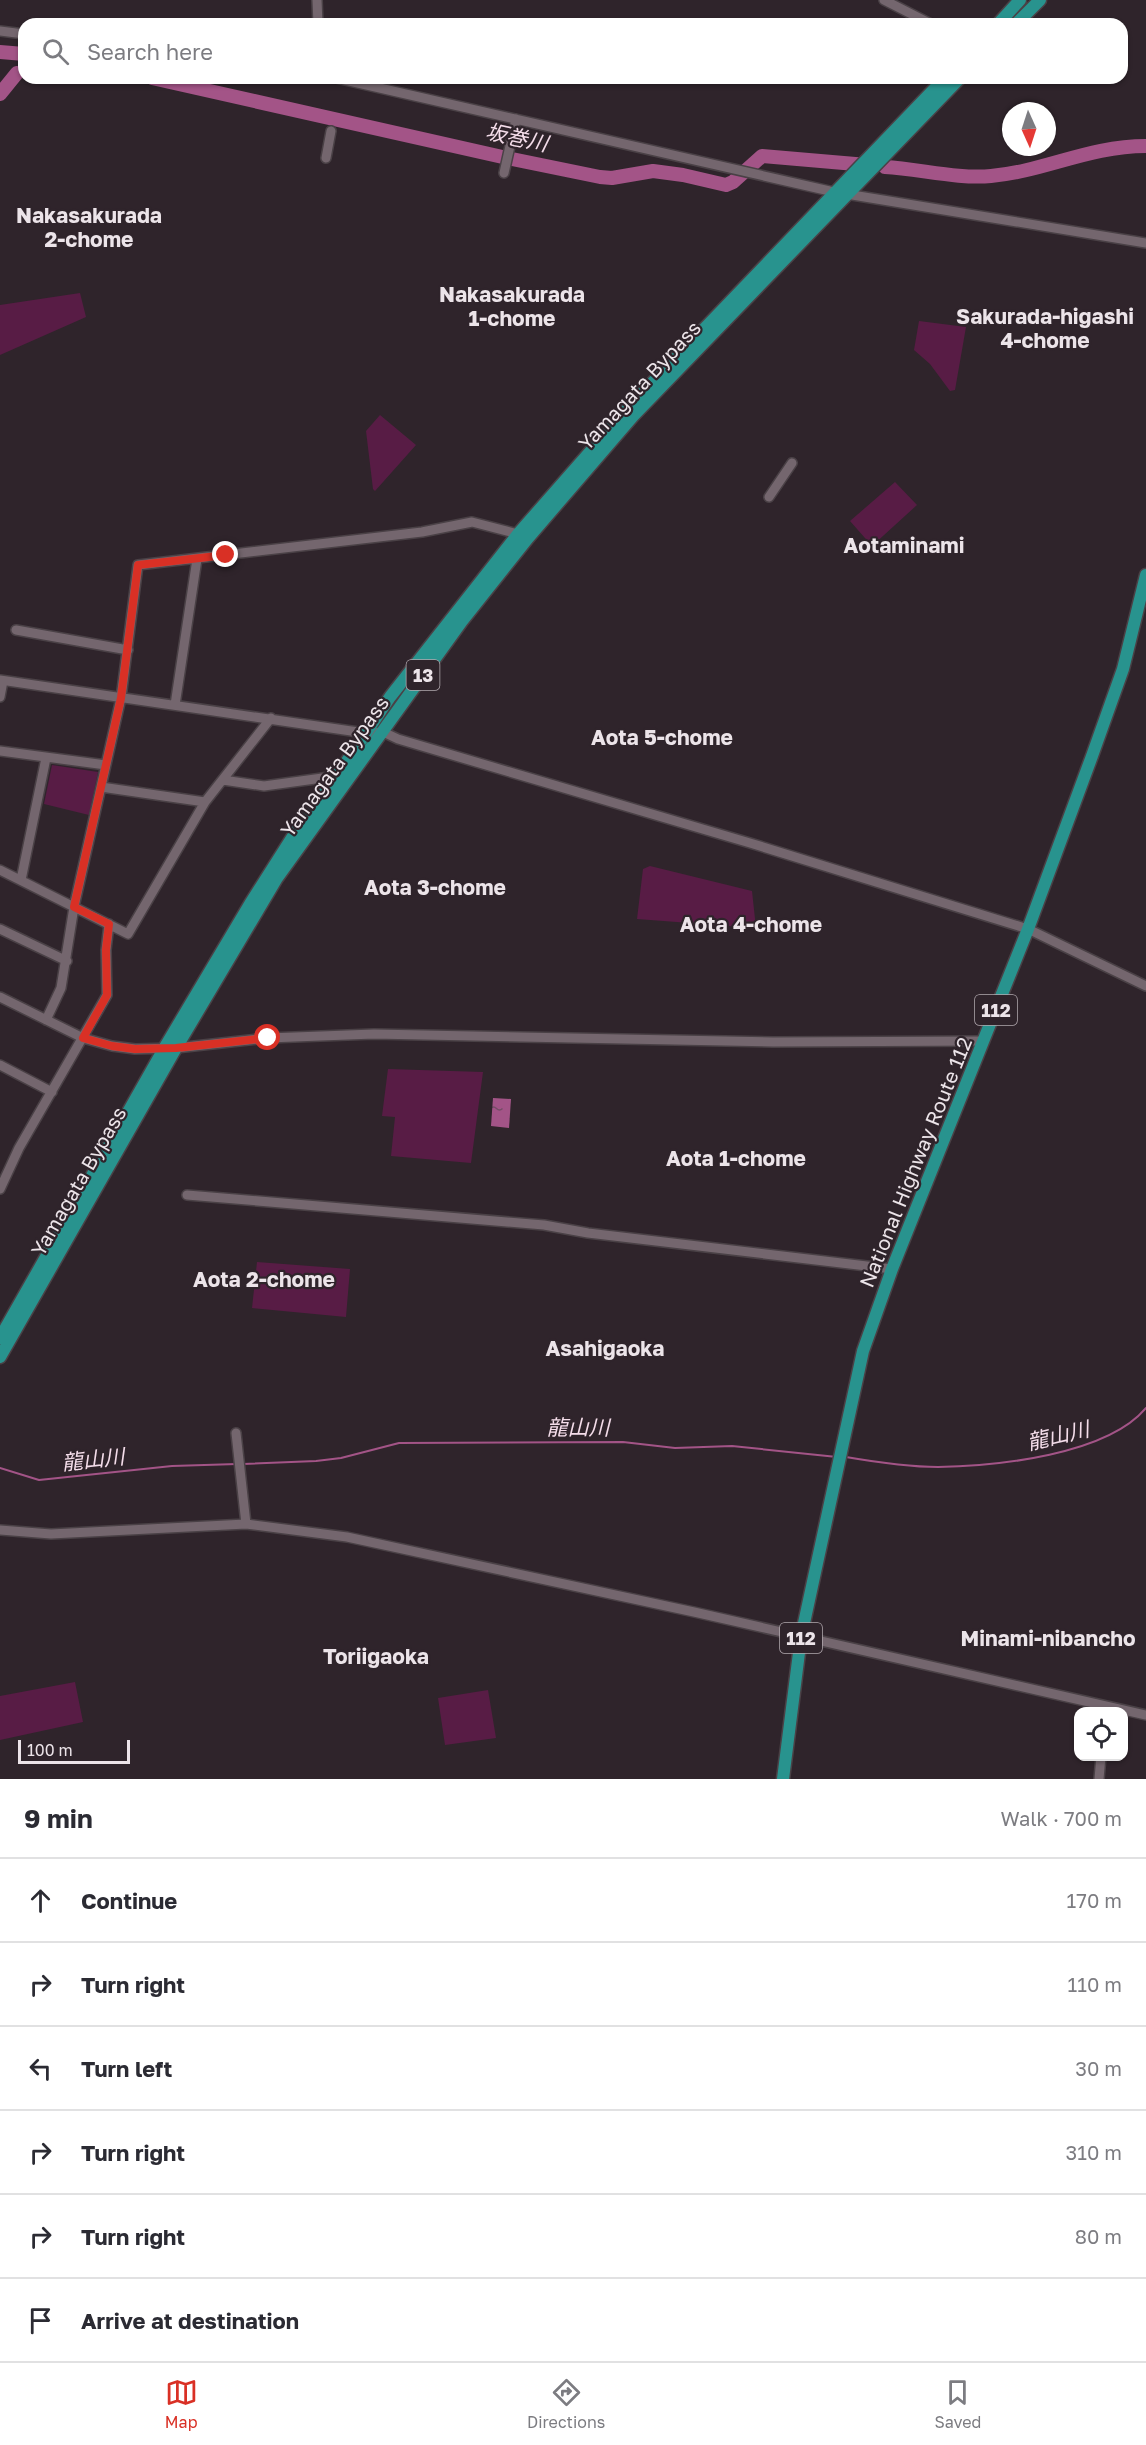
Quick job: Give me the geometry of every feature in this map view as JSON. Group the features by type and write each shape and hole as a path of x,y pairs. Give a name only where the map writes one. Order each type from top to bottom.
{"highway":[{"path":"1003,18 1019,0"},
{"path":"1016,18 1033,0"},
{"path":"1022,18 1040,0"},
{"name":"Yamagata Bypass","path":"0,1357 250,903 297,830 404,678 518,534 633,403 939,84"},
{"name":"Yamagata Bypass","path":"2,1333 170,1047 277,878 462,621 528,537 626,425 954,84"},
{"name":"National Highway Route 112","path":"783,1779 801,1638 863,1351 892,1269 1028,929 1124,669 1146,575"}],"street":[{"path":"317,0 318,18"},
{"path":"884,0 919,18"},
{"path":"0,31 18,33"},
{"path":"362,84 834,192 1146,243"},
{"path":"504,172 516,119"},
{"path":"326,158 331,131"},
{"path":"769,498 792,463"},
{"path":"46,1020 61,988 67,962 74,907 121,698 138,565 422,532 472,522 518,534"},
{"path":"175,705 197,559"},
{"path":"16,630 128,650"},
{"path":"0,697 1,681 365,733 383,732 419,746 750,843 1028,929 1146,986"},
{"path":"0,870 128,934 205,802 271,718"},
{"path":"0,751 106,765"},
{"path":"21,880 46,758"},
{"path":"223,780 264,786 337,776"},
{"path":"101,787 205,802"},
{"path":"0,1189 20,1148 107,995 106,950 109,924"},
{"path":"0,929 67,962"},
{"path":"0,997 83,1038 112,1046 135,1049 268,1038 374,1034 773,1042 984,1041"},
{"path":"0,1065 52,1092"},
{"path":"187,1195 533,1224 588,1233 892,1269"},
{"path":"236,1433 246,1524"},
{"path":"0,1530 51,1534 246,1524 347,1537 638,1599 1096,1707"},
{"path":"1128,1712 1146,1715"},
{"path":"1099,1779 1101,1761"}],"shaded area":[{"path":"80,293 86,317 0,355 0,305"},
{"path":"919,321 966,327 955,390 950,391 930,364 914,350"},
{"path":"380,415 416,445 375,491 366,431"},
{"path":"895,482 917,505 872,546 850,521"},
{"path":"52,765 98,772 89,815 44,804"},
{"path":"650,866 752,891 756,928 637,919 643,869"},
{"path":"388,1069 483,1072 471,1163 391,1156 395,1117 382,1116"},
{"path":"257,1262 350,1269 346,1317 252,1308"},
{"path":"75,1682 83,1722 0,1740 0,1696"},
{"path":"488,1690 496,1738 445,1745 438,1698"}],"water":[{"path":"493,1098 511,1099 509,1128 491,1126"}],"waterway":[{"name":"坂巻川","path":"0,52 18,54"},
{"path":"0,94 17,73"},
{"name":"坂巻川","path":"179,84 600,177 612,178 653,171 726,185 733,182 762,156 867,165"},
{"name":"坂巻川","path":"885,167 965,176 991,176 1030,169 1105,150 1146,146"},
{"name":"龍山川","path":"846,1457 938,1467 990,1464 1050,1455 1105,1437 1128,1424 1146,1408"},
{"name":"龍山川","path":"243,1464 341,1458 399,1443 623,1442 675,1448 732,1446 837,1457"},
{"name":"龍山川","path":"0,1468 39,1480 172,1466 237,1464"}],"district":[{"name":"Nakasakurada 2-chome","path":"89,227"},
{"name":"Nakasakurada 1-chome","path":"512,306"},
{"name":"Sakurada-higashi 4-chome","path":"1045,328"},
{"name":"Aotaminami","path":"904,545"},
{"name":"Aota 5-chome","path":"662,737"},
{"name":"Aota 3-chome","path":"435,887"},
{"name":"Aota 4-chome","path":"751,924"},
{"name":"Aota 1-chome","path":"736,1158"},
{"name":"Aota 2-chome","path":"264,1279"},
{"name":"Asahigaoka","path":"605,1348"},
{"name":"Minami-nibancho","path":"1048,1638"},
{"name":"Toriigaoka","path":"376,1656"}],"route":[{"path":"226,555 138,565 121,698 74,907 109,924 106,950 107,995 83,1038 112,1046 135,1049 176,1048 268,1038"}]}
